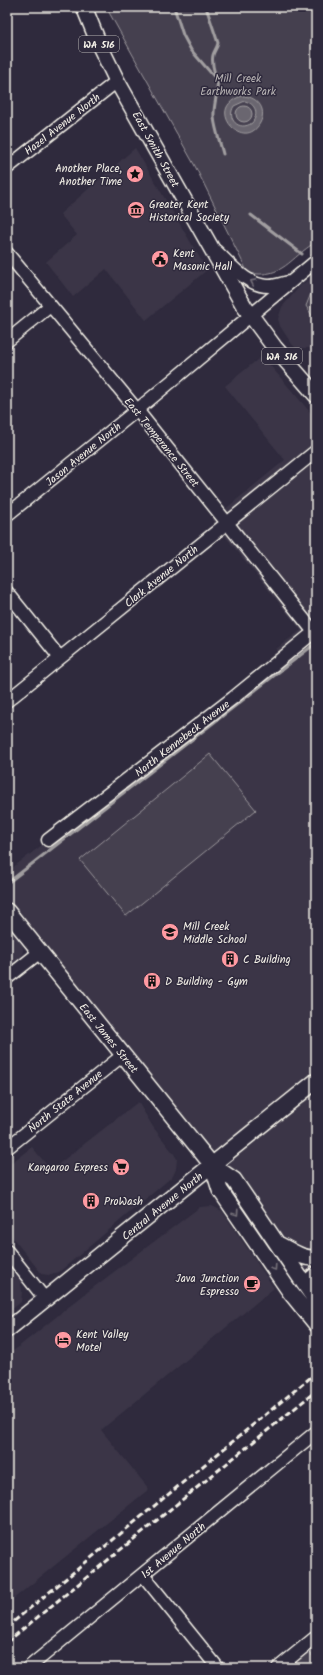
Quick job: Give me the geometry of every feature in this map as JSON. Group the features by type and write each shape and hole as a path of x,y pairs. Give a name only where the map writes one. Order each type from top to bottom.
{"main road":[{"name":"WA 516","path":"84,7 99,44 117,80"},
{"name":"East Smith Street","path":"117,80 207,243 244,306 275,348 316,395"},
{"name":"East James Street","path":"7,911 212,1165 234,1180 316,1301"},
{"name":"Central Avenue North","path":"7,1330 316,1081"},
{"name":"East James Street","path":"212,1165 220,1190 290,1292 316,1324"},
{"path":"278,1245 295,1254 316,1258"}],"street":[{"name":"Hazel Avenue North","path":"7,168 117,80"},
{"path":"207,243 244,277 255,284 272,286 291,282"},
{"name":"East Temperance Street","path":"7,253 137,410 314,632"},
{"name":"Jason Avenue North","path":"7,515 137,410 316,261"},
{"path":"7,341 50,306"},
{"name":"Clark Avenue North","path":"7,702 316,451"},
{"path":"7,592 60,658"},
{"name":"North Kennebeck Avenue","path":"48,840 233,698 314,632"},
{"path":"7,978 40,952"},
{"name":"North State Avenue","path":"7,1148 123,1055"},
{"path":"7,1251 45,1299"},
{"path":"304,1283 316,1273"},
{"name":"1st Avenue North","path":"28,1668 316,1432"},
{"path":"143,1575 218,1668"},
{"path":"278,1668 316,1637"}],"shaded area":[{"path":"242,96 252,98 259,104 263,112 262,118 260,123 253,131 245,133 237,131 230,125 226,118 226,110 231,102","holes":["245,101 249,102 254,107 256,113 254,120 252,123 247,125 238,125 235,123 232,115 234,106"]},
{"path":"244,106 250,108 252,114 250,120 244,122 238,120 236,114 238,108"},
{"path":"135,148 207,270 146,320 106,269 73,297 46,262 77,235 60,214"},
{"path":"316,275 316,356 310,348 296,348 280,326 278,319 282,307 301,285"},
{"name":"Mill Creek Middle School","path":"262,356 316,419 316,1306 212,1165 7,911 7,872 280,660 276,649 301,630 212,520 285,460 225,386"},
{"path":"7,921 22,939 23,949 22,956 7,968"},
{"path":"138,1102 153,1127 177,1159 176,1169 173,1176 59,1272 48,1275 42,1274 7,1231 7,1166 32,1147 51,1170"},
{"path":"212,1206 222,1211 274,1288 101,1430 149,1489 7,1604 7,1356 90,1290 200,1207"},
{"path":"7,1264 22,1283 22,1292 21,1302 7,1313"}],"green space":[{"name":"Mill Creek Earthworks Park","path":"106,7 316,7 316,242 278,270 260,274 248,273 195,166"},
{"path":"316,281 316,322 306,306"},
{"path":"210,754 256,810 126,916 80,860"},
{"path":"305,1646 316,1661 316,1668 278,1668"}],"waterway":[{"path":"174,7 183,35 191,50 217,80 214,117 216,131 223,154"},
{"path":"206,7 218,43 212,58 216,78"},
{"path":"251,215 302,254"},
{"path":"10,881 316,643"}],"railway":[{"path":"7,1627 316,1373"},
{"path":"7,1642 316,1391"}],"place":[{"name":"Another Place, Another Time","path":"135,174"},
{"name":"Greater Kent Historical Society","path":"136,210"},
{"name":"Kent Masonic Hall","path":"160,259"},
{"name":"Mill Creek Middle School","path":"170,932"},
{"name":"C Building","path":"230,959"},
{"name":"D Building - Gym","path":"152,981"},
{"name":"Kangaroo Express","path":"121,1167"},
{"name":"ProWash","path":"91,1201"},
{"name":"Java Junction Espresso","path":"252,1284"},
{"name":"Kent Valley Motel","path":"63,1340"}]}
